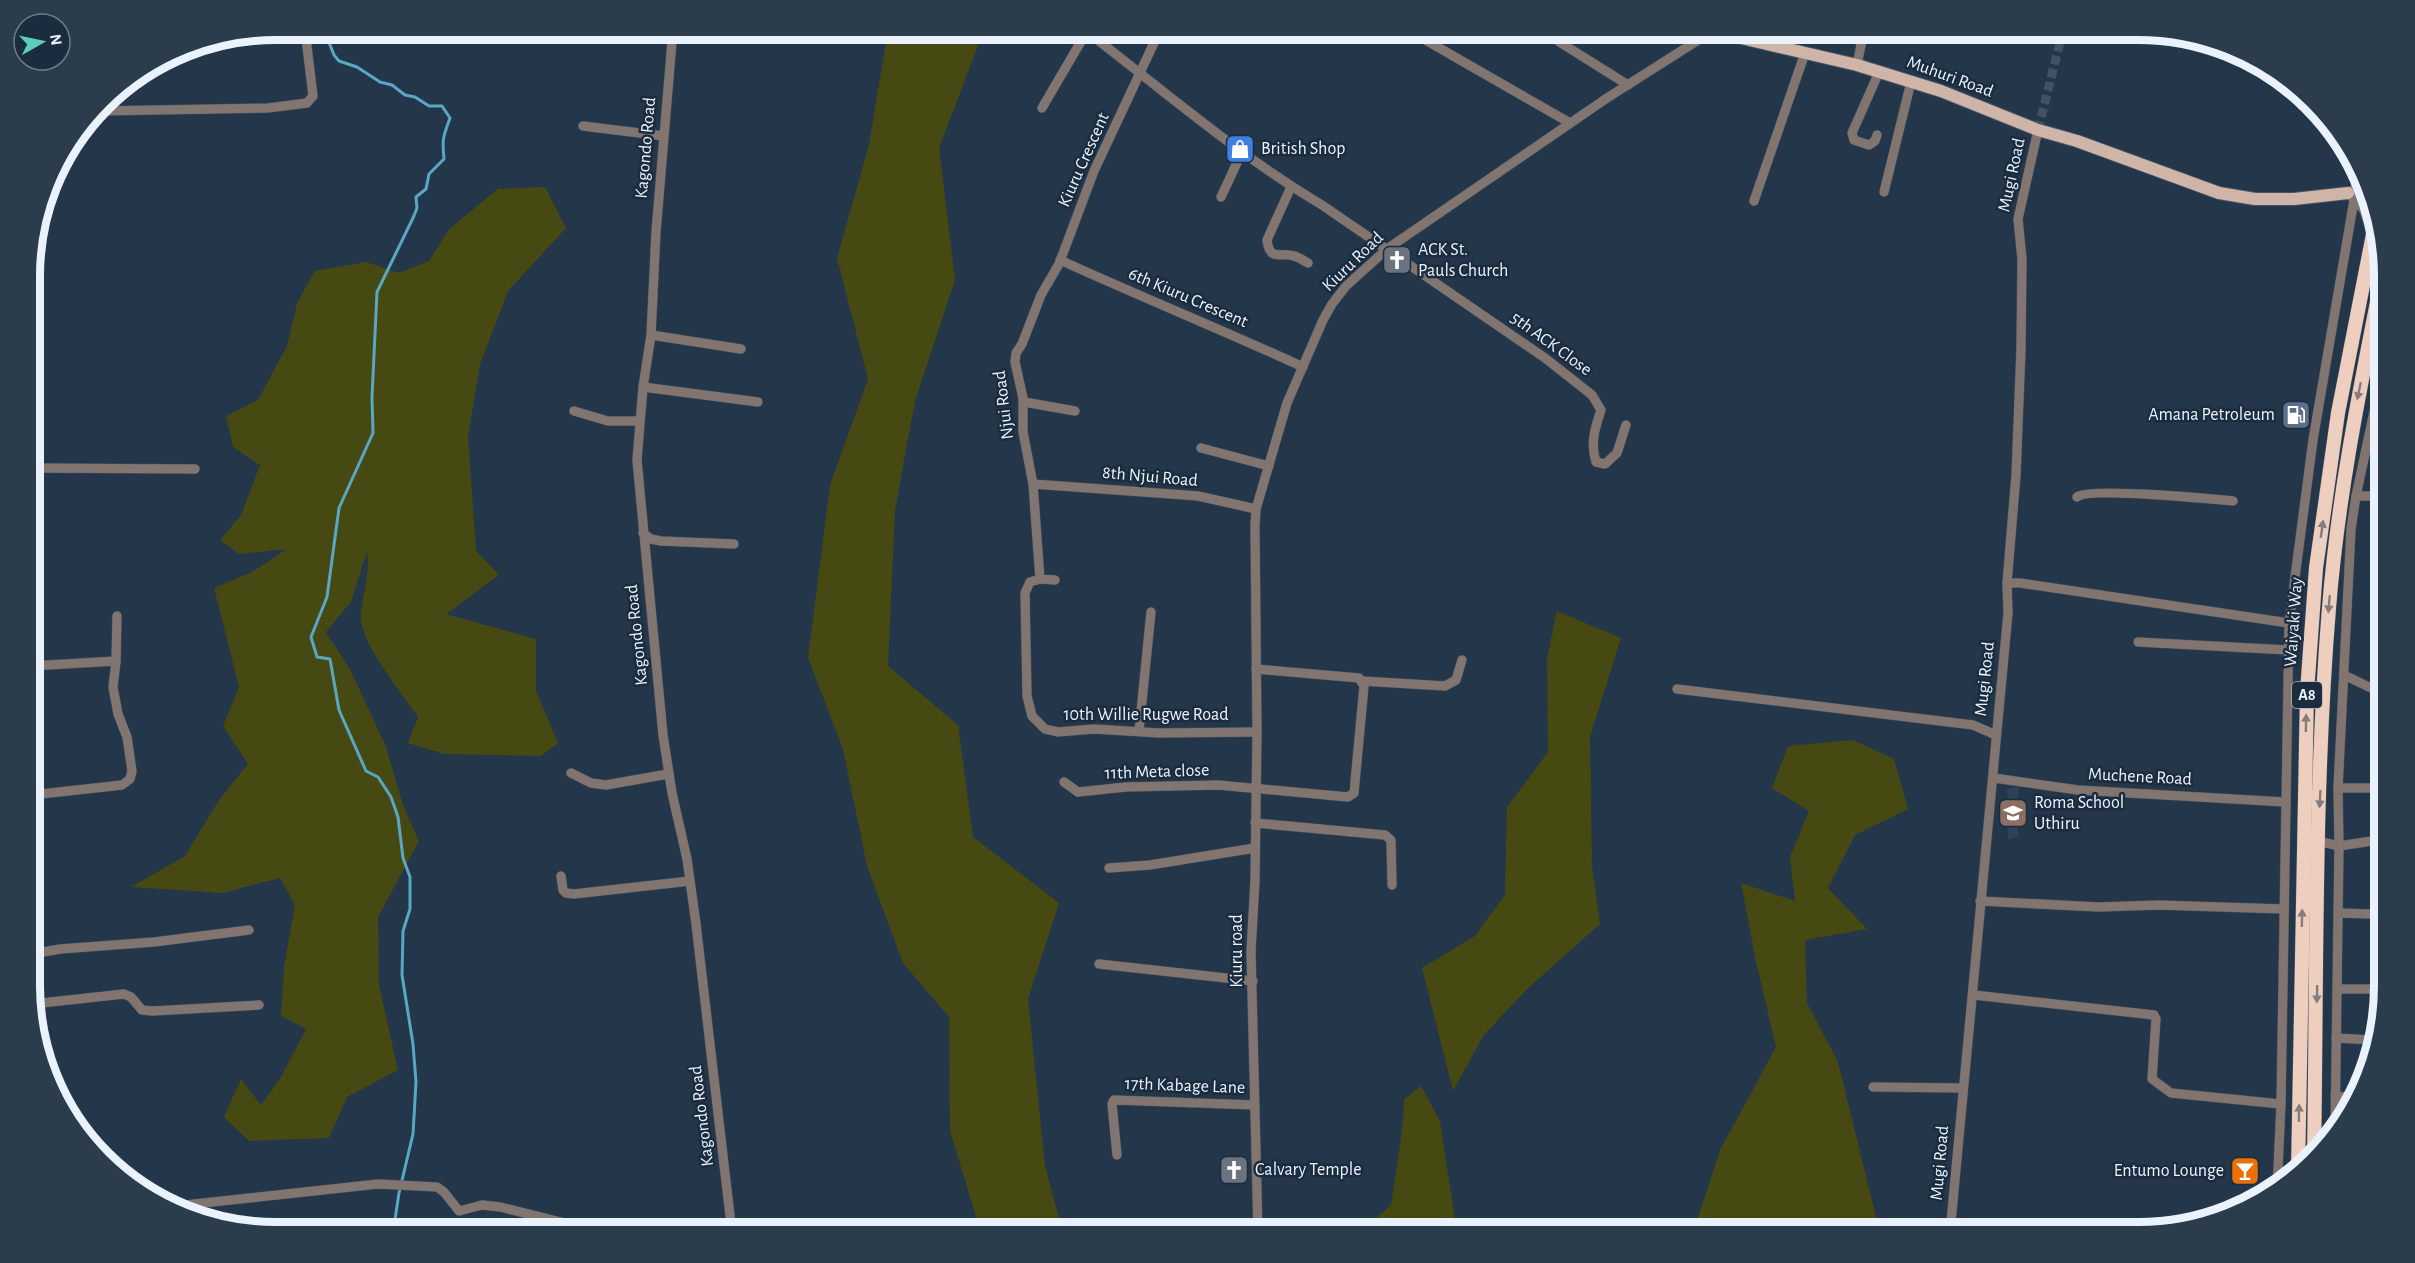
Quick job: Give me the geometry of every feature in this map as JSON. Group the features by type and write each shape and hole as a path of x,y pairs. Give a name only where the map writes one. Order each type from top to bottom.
{"highway":[{"name":"Waiyaki Way","path":"2298,1160 2307,692 2316,568 2344,383 2372,243"},
{"name":"Waiyaki Way","path":"2314,1144 2318,841 2327,636 2342,488 2374,316"}],"main road":[{"name":"Muhuri Road","path":"1747,40 1857,65 1941,91 2038,130 2077,141 2219,193 2255,199 2351,196"}],"street":[{"path":"109,111 268,108 308,103 313,96 306,40"},
{"name":"Kagondo Road","path":"672,40 656,232 651,335 643,387 637,460 668,774 690,881 731,1222"},
{"path":"1042,108 1082,40"},
{"path":"1098,40 1242,152 1291,187 1387,249"},
{"name":"Kiuru Crescent","path":"1060,260 1095,171 1156,40"},
{"path":"1425,40 1570,123"},
{"path":"1557,40 1628,85"},
{"name":"Kiuru Road","path":"1256,669 1256,509 1287,403 1332,304 1346,286 1387,249 1696,40"},
{"path":"1857,65 1862,40"},
{"path":"1754,201 1805,54"},
{"path":"1877,135 1875,141 1869,145 1854,140 1852,133 1879,72"},
{"path":"1884,192 1911,82"},
{"path":"583,126 664,136"},
{"name":"Mugi Road","path":"1951,1222 2008,613 2007,583 2016,475 2021,349 2022,259 2018,219 2026,178 2036,149 2038,130"},
{"path":"1221,197 1242,152"},
{"path":"1291,187 1268,240 1268,247 1275,255 1292,255 1308,263"},
{"path":"2278,1177 2281,1104 2289,623 2313,440 2351,196 2358,188"},
{"path":"2351,196 2365,212"},
{"name":"5th ACK Close","path":"1387,249 1545,358 1593,395 1601,410 1594,434 1593,452 1596,462 1605,464 1617,453 1626,425"},
{"name":"6th Kiuru Crescent","path":"1060,260 1157,304 1227,331 1304,367"},
{"name":"Njui Road","path":"1040,579 1036,484 1023,432 1024,402 1015,362 1016,353 1022,344 1041,295 1060,260"},
{"path":"651,335 741,350"},
{"path":"2368,346 2374,348"},
{"path":"2324,378 2344,383"},
{"path":"643,387 758,402"},
{"path":"1024,402 1075,411"},
{"path":"574,411 601,420 640,421"},
{"path":"2335,1117 2338,789 2351,529 2356,496 2374,426"},
{"path":"2313,440 2334,446"},
{"path":"1201,448 1269,466"},
{"path":"40,468 195,469"},
{"name":"8th Njui Road","path":"1036,484 1198,496 1256,509"},
{"path":"2077,497 2084,493 2120,493 2233,501"},
{"path":"2356,496 2374,496"},
{"path":"643,533 651,539 661,541 734,544"},
{"path":"1040,579 1055,580"},
{"name":"10th Willie Rugwe Road","path":"1040,579 1030,582 1024,593 1028,696 1030,710 1037,724 1045,729 1058,732 1094,729 1159,733 1257,732"},
{"path":"2007,583 2289,623"},
{"path":"1139,731 1151,612"},
{"path":"40,794 122,785 130,779 132,771 127,737 118,714 113,687 117,616"},
{"path":"2327,636 2346,639"},
{"path":"2138,642 2289,650"},
{"path":"1256,669 1359,678 1362,681 1445,686 1456,680 1462,660"},
{"path":"40,665 116,661"},
{"name":"Kiuru road","path":"1256,669 1255,881 1251,951 1258,1222"},
{"path":"2344,675 2374,688"},
{"name":"11th Meta close","path":"1064,782 1078,792 1126,787 1218,785 1348,797 1354,793 1364,686 1362,681"},
{"path":"1677,689 1973,725 1996,735"},
{"path":"571,773 591,783 602,785 668,774"},
{"name":"Muchene Road","path":"1994,778 2078,790 2285,802"},
{"path":"2338,789 2374,788"},
{"path":"1255,823 1385,835 1391,840 1392,885"},
{"path":"2318,841 2339,846 2374,841"},
{"path":"1109,868 1150,865 1255,848"},
{"path":"561,876 563,890 574,894 690,881"},
{"path":"1980,901 2099,908 2167,905 2284,909"},
{"path":"2338,913 2374,912"},
{"path":"40,953 249,930"},
{"path":"1099,964 1253,981"},
{"path":"2337,989 2374,989"},
{"path":"41,1003 124,994 131,997 142,1010 153,1011 259,1005"},
{"path":"1974,995 2154,1015 2156,1019 2152,1079 2163,1088 2171,1093 2281,1104"},
{"path":"2336,1038 2368,1040"},
{"path":"1873,1086 1963,1088"},
{"path":"2335,1096 2347,1097"},
{"name":"17th Kabage Lane","path":"1117,1155 1112,1104 1114,1100 1255,1105"},
{"path":"186,1205 389,1184 437,1187 459,1211 482,1205 500,1207 561,1222"}],"shaded area":[{"path":"886,40 980,40 939,148 955,280 915,401 895,510 888,666 958,725 973,837 1059,903 1028,999 1045,1166 1060,1222 978,1222 950,1131 949,1017 903,963 867,866 843,749 808,658 830,485 868,379 837,258 869,145"},
{"path":"545,187 566,228 508,291 480,364 468,436 476,551 499,575 446,614 536,639 536,691 558,743 541,756 444,754 408,743 418,717 374,653 363,627 361,616 368,566 367,551 351,602 326,632 351,671 386,747 403,805 419,841 378,917 379,985 398,1070 347,1097 329,1138 249,1141 224,1117 241,1079 261,1105 281,1077 306,1029 281,1016 284,967 295,905 280,878 223,893 131,887 185,856 219,800 248,764 223,726 239,687 214,588 252,572 287,549 239,554 220,540 241,515 260,465 233,447 226,416 258,400 287,346 297,303 315,271 366,262 399,273 429,261 449,229 498,189"},
{"path":"1557,611 1621,638 1590,737 1592,867 1600,924 1526,990 1483,1036 1453,1091 1422,968 1475,936 1505,895 1507,807 1548,752 1547,658"},
{"path":"1853,740 1894,759 1908,809 1855,835 1828,888 1867,929 1805,940 1807,1003 1838,1062 1877,1222 1697,1222 1720,1150 1776,1047 1741,883 1795,901 1790,857 1809,811 1772,788 1788,746"},
{"name":"Roma School Uthiru","path":"2018,786 2018,837 2008,840 2007,789"},
{"path":"1421,1086 1440,1121 1455,1222 1372,1222 1391,1205 1401,1139 1404,1099"}],"waterway":[{"path":"328,40 339,61 357,67 380,82 392,85 405,95 415,97 429,106 442,106 450,118 444,138 444,159 429,174 426,189 416,197 417,208 413,218 377,292 372,397 373,433 339,508 327,597 311,637 317,657 330,659 339,710 366,771 378,777 391,797 398,817 403,858 410,877 410,909 403,931 402,975 413,1044 416,1082 413,1134 395,1222"}],"tunnel":[{"path":"2038,130 2060,40"}],"place":[{"name":"British Shop","path":"1240,149"},
{"name":"ACK St. Pauls Church","path":"1397,260"},
{"name":"Amana Petroleum","path":"2296,415"},
{"name":"Roma School Uthiru","path":"2013,813"},
{"name":"Calvary Temple","path":"1234,1170"},
{"name":"Entumo Lounge","path":"2245,1171"}]}
